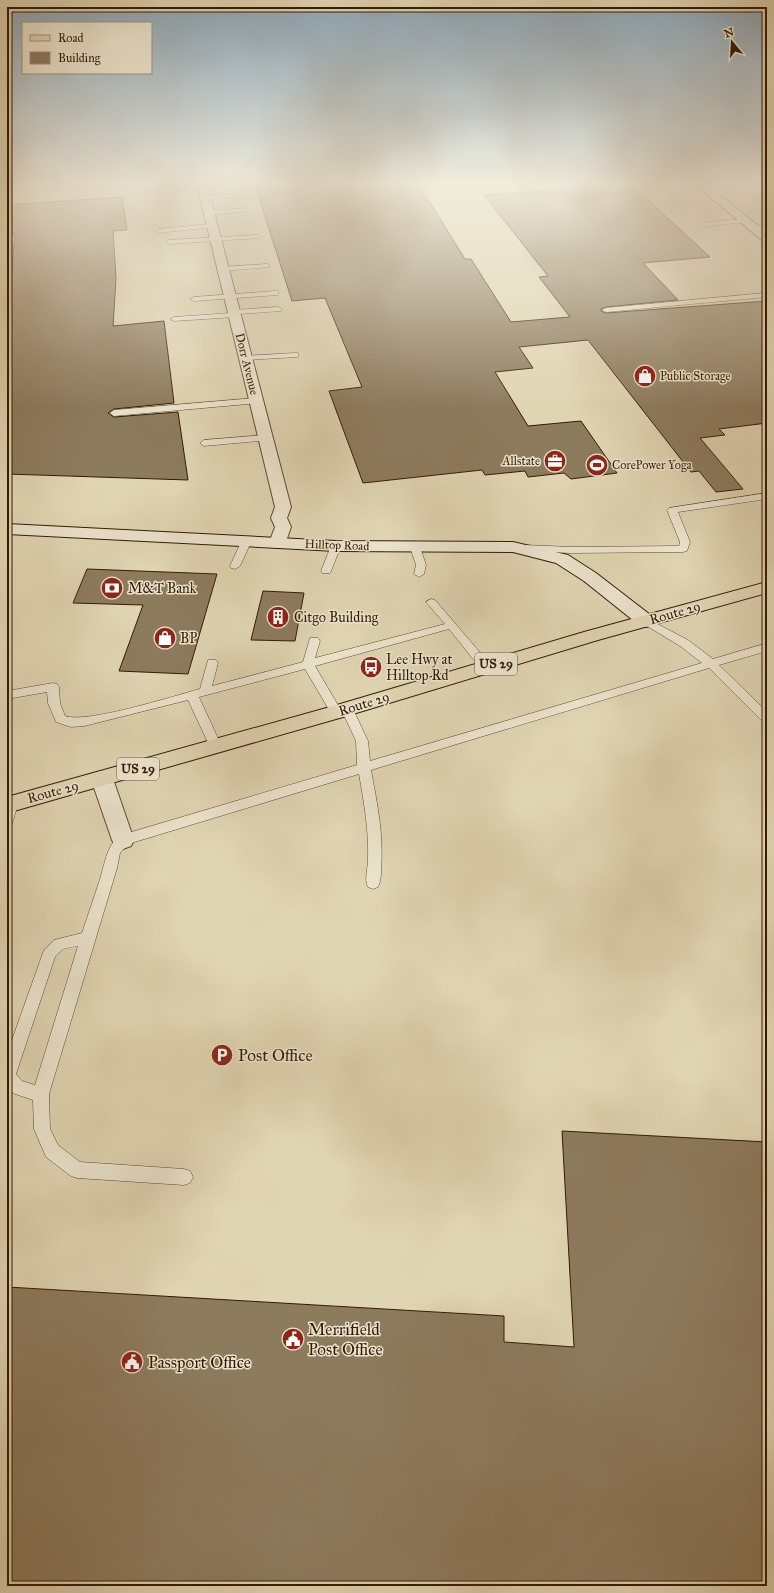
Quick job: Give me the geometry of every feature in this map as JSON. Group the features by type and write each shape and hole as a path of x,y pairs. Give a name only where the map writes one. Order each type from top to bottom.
{"main road":[{"name":"Route 29","path":"8,810 102,779 767,587"}],"street":[{"name":"Dorr Avenue","path":"221,259 283,507 280,518 283,527 278,543"},
{"name":"Hilltop Road","path":"7,529 336,546 513,547 562,559 590,577 646,621"},
{"path":"102,779 123,840"}],"lane":[{"path":"223,269 267,266"},
{"path":"194,300 275,293"},
{"path":"606,310 767,295"},
{"path":"174,319 234,314 278,308"},
{"path":"246,358 295,355"},
{"path":"114,413 256,401"},
{"path":"204,443 266,438"},
{"path":"513,547 571,550 683,549 684,542 672,510 767,496"},
{"path":"235,566 246,542"},
{"path":"326,571 336,546"},
{"path":"415,547 421,565 419,574"},
{"path":"431,602 452,625 486,668"},
{"path":"646,621 684,643 711,664 767,718"},
{"path":"7,695 53,688 54,703 60,719 71,723 84,722 141,709 452,625"},
{"path":"314,641 308,664 362,741 364,768 374,821 375,860 373,883"},
{"path":"184,1177 76,1170 52,1151 42,1129 41,1094 110,868 111,858 116,847 123,840 767,647"},
{"path":"205,691 212,663"},
{"path":"192,695 216,747"},
{"path":"41,1094 17,1088 11,1082 8,1074 49,954 59,944 89,938"}],"building":[{"path":"13,259 115,259 116,279 113,326 164,321 174,403 114,409 108,413 114,417 178,412 188,480 7,474 7,288 10,288"},
{"path":"279,259 471,259 511,322 570,317 539,277 548,276 535,259 684,259 643,263 678,300 606,307 601,309 601,311 606,313 767,301 767,423 719,429 725,435 700,438 743,489 716,492 699,471 691,472 588,340 519,347 533,368 495,372 528,426 581,421 617,473 571,479 564,473 528,477 525,471 485,475 482,470 363,483 329,391 362,387 325,298 292,301"},
{"name":"BP","path":"87,569 217,574 188,674 119,671 143,605 73,603"},
{"name":"Citgo Building","path":"263,591 304,593 295,641 251,640"},
{"path":"562,1131 767,1142 767,1586 7,1586 7,1287 504,1316 504,1342 574,1347"}],"place":[{"name":"Public Storage","path":"645,376"},
{"name":"Allstate","path":"555,461"},
{"name":"CorePower Yoga","path":"597,465"},
{"name":"M&T Bank","path":"112,588"},
{"name":"Citgo Building","path":"278,617"},
{"name":"BP","path":"165,638"},
{"name":"Lee Hwy at Hilltop Rd","path":"371,667"},
{"name":"Post Office","path":"222,1055"},
{"name":"Merrifield Post Office","path":"293,1339"},
{"name":"Passport Office","path":"132,1362"}]}
